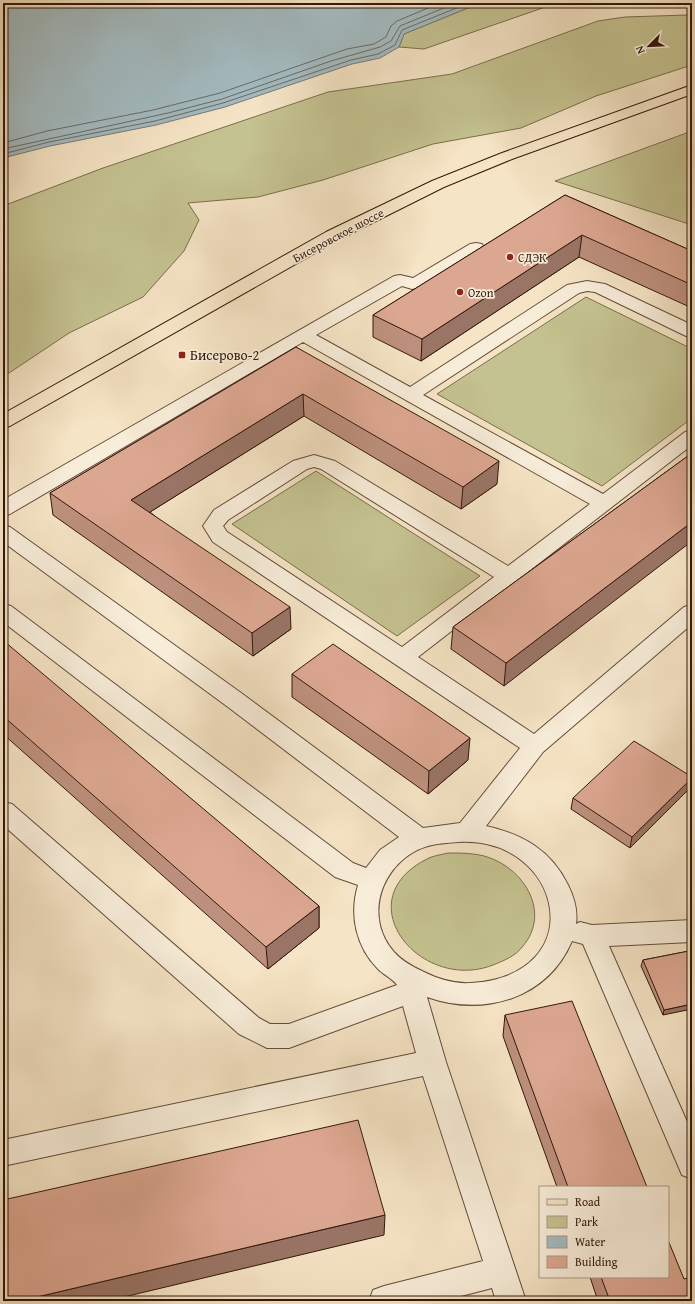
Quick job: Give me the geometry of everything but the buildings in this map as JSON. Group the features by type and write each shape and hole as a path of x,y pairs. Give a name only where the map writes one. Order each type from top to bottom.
{"main road":[{"name":"Бисеровское шоссе","path":"3,422 332,236 424,191 507,156 692,89"}],"lane":[{"path":"3,509 400,280 412,284 419,282 476,248"},
{"path":"410,395 573,289 587,286 599,288 692,332"},
{"path":"303,336 603,504"},
{"path":"402,658 692,436"},
{"path":"508,576 328,465 314,461 300,465 221,515 213,526 220,537 535,746"},
{"path":"3,532 236,701 419,839"},
{"path":"3,610 344,870 371,880"},
{"path":"467,832 535,746 692,612"},
{"path":"3,811 249,1026 267,1036 289,1036 411,985 440,991 473,994 505,989 533,975 553,955 563,930 563,906 556,884 540,864 520,847 494,836 467,832 442,833 419,839 403,846 390,856 379,867 371,880 365,906 369,933 385,958 411,985 432,1062 511,1301"},
{"path":"563,930 592,936 692,931"},
{"path":"592,936 692,1166"},
{"path":"3,1153 432,1062"},
{"path":"384,1301 501,1271"}],"green space":[{"path":"480,3 557,3 424,49 399,47 404,34"},
{"path":"692,12 692,65 596,96 521,128 433,144 323,180 258,197 188,203 199,220 184,251 143,297 69,333 3,377 3,206 103,168 328,92 452,74 598,21 625,17 687,15"},
{"path":"692,131 692,225 555,181"},
{"path":"586,297 692,349 692,418 602,486 437,394"},
{"path":"316,471 480,576 397,636 232,524"},
{"path":"448,853 472,854 495,860 517,875 531,897 534,909 534,922 531,934 520,950 505,960 493,965 466,970 441,966 419,955 402,939 393,919 392,898 402,878 425,860"}],"water":[{"path":"3,3 480,3 404,34 399,47 380,58 352,64 225,107 156,125 50,146 3,158"}],"place":[{"name":"СДЭК","path":"510,257"},
{"name":"Ozon","path":"460,292"},
{"name":"Бисерово-2","path":"182,355"}]}
